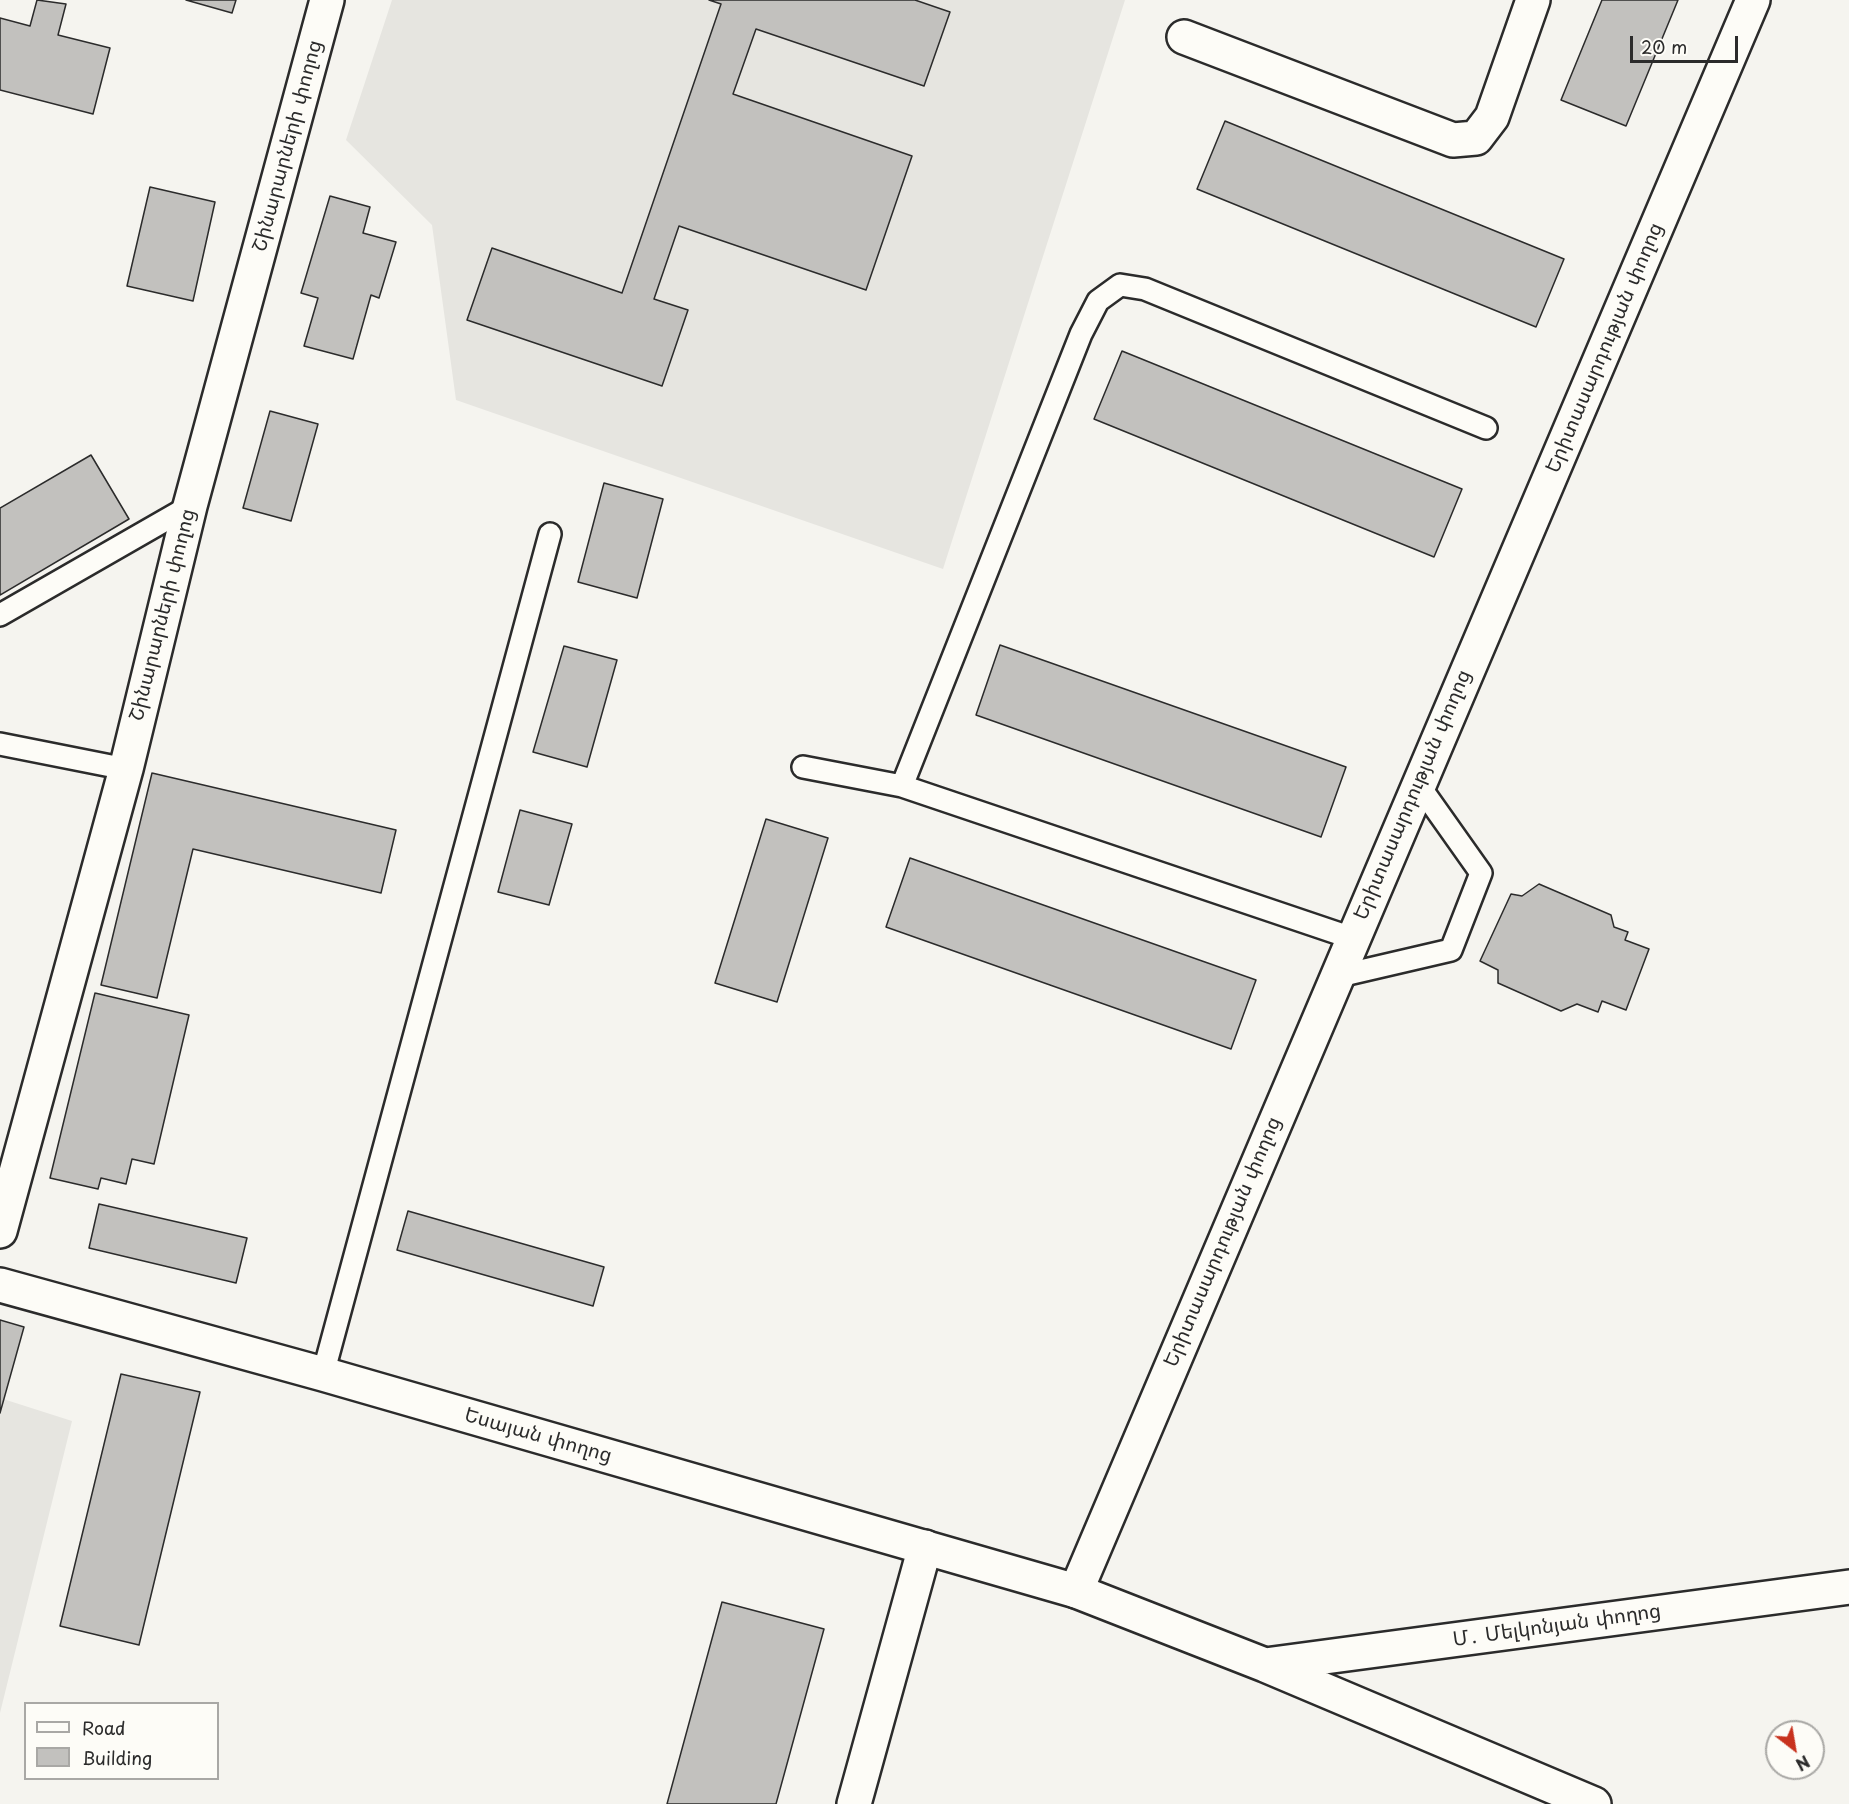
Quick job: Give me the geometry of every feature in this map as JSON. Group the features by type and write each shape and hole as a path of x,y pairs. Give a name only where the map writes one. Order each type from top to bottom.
{"street":[{"name":"Շինարարների փողոց","path":"0,1231 126,769 190,506 327,0"},
{"path":"1184,37 1453,140 1476,138 1492,117 1533,0"},
{"name":"Երիտասարդության փողոց","path":"1076,1591 1335,977 1753,0"},
{"name":"Եսայան փողոց","path":"0,1285 323,1374 1076,1591 1265,1665 1594,1804"},
{"path":"854,1804 925,1547"},
{"name":"Մ․ Մելկոնյան փողոց","path":"1265,1665 1849,1587"}],"lane":[{"path":"902,786 1081,334 1098,301 1120,285 1145,289 1486,428"},
{"path":"0,615 190,506"},
{"path":"323,1374 550,534"},
{"path":"0,744 126,769"},
{"path":"803,766 902,786 1352,938"},
{"path":"1335,977 1451,950 1481,873 1418,784"}],"shaded area":[{"path":"392,0 1125,0 943,569 456,400 432,225 346,140"},
{"path":"0,1398 72,1421 0,1713"}],"building":[{"path":"37,0 66,4 58,35 110,48 93,114 0,90 0,18 30,26"},
{"path":"186,0 236,0 232,13"},
{"path":"709,0 915,0 950,12 924,86 756,29 733,94 912,156 866,290 679,226 654,299 688,310 662,386 467,320 492,248 622,293 721,4"},
{"path":"1602,0 1678,0 1626,126 1561,100"},
{"path":"1225,121 1564,259 1536,327 1197,189"},
{"path":"150,187 215,202 193,301 127,286"},
{"path":"330,196 370,207 363,233 396,242 379,298 371,295 353,359 304,346 318,298 301,293"},
{"path":"1122,351 1462,489 1434,557 1094,419"},
{"path":"270,411 318,424 291,521 243,508"},
{"path":"91,455 129,519 0,595 0,508"},
{"path":"604,483 663,499 637,598 578,582"},
{"path":"1000,645 1346,767 1321,837 976,715"},
{"path":"564,646 617,660 587,767 533,752"},
{"path":"152,773 396,830 381,893 193,849 157,998 101,985"},
{"path":"520,810 572,824 549,905 498,892"},
{"path":"766,819 828,838 777,1002 715,983"},
{"path":"910,858 1256,980 1231,1049 886,927"},
{"path":"1539,884 1611,915 1614,927 1628,932 1625,940 1649,949 1626,1010 1602,1001 1598,1012 1577,1004 1561,1011 1498,983 1498,970 1480,961 1511,894 1522,896"},
{"path":"95,993 189,1015 154,1164 132,1159 126,1184 101,1178 98,1189 50,1178"},
{"path":"99,1204 247,1238 236,1283 89,1248"},
{"path":"408,1211 604,1267 593,1306 397,1250"},
{"path":"0,1320 24,1327 0,1413"},
{"path":"121,1374 200,1392 139,1645 60,1626"},
{"path":"722,1602 824,1629 776,1804 667,1804"}]}
